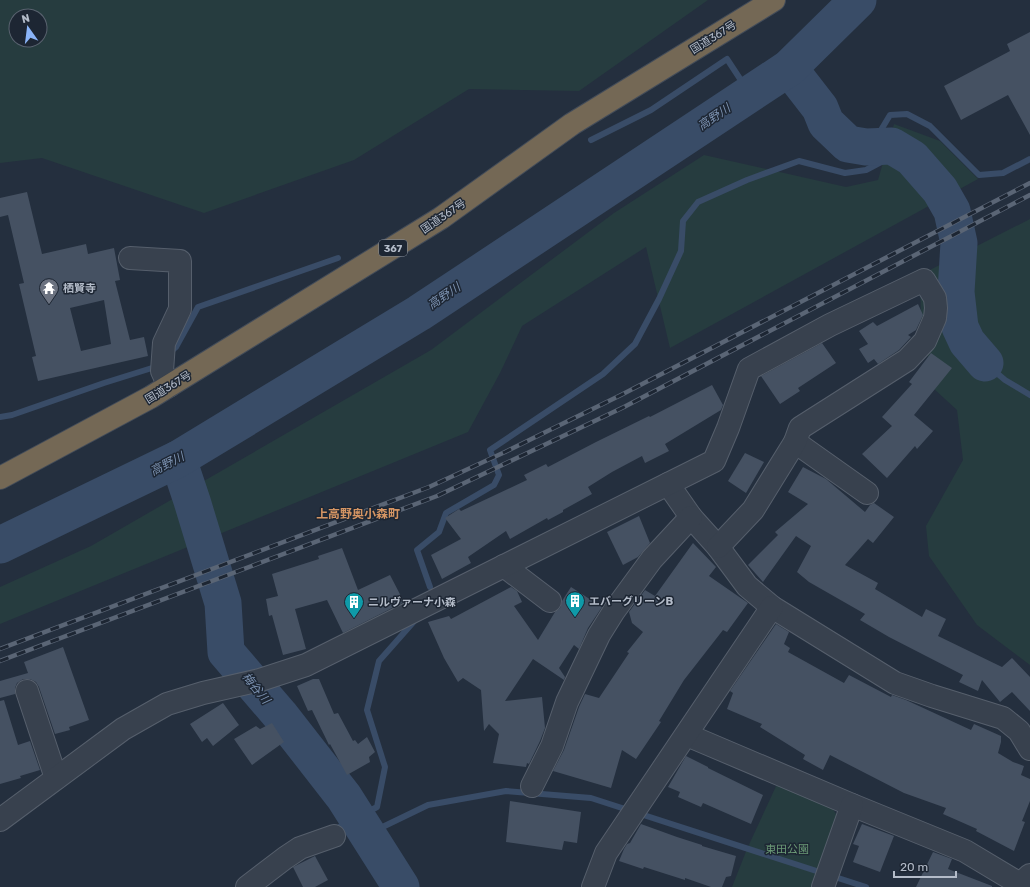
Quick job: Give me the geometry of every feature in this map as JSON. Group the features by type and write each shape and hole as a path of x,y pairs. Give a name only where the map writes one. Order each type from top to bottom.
{"highway":[{"name":"国道367号","path":"0,478 152,397 441,218 572,124 774,0"}],"street":[{"path":"130,258 180,260 180,309 164,343 162,371 169,386"},
{"path":"0,820 123,729 167,704 203,693 250,683 306,666 714,462 749,369 830,325 924,280 934,298 936,308 935,318 925,341 907,360 800,428 795,442 753,510 718,547"},
{"path":"795,442 867,493"},
{"path":"668,484 691,517 718,547 747,586 772,607 895,683 1003,718 1018,731 1030,749"},
{"path":"532,786 552,746 570,696 599,635 652,559 691,517"},
{"path":"504,566 550,600"},
{"path":"598,886 606,854 772,607"},
{"path":"27,691 56,778"},
{"path":"687,735 964,851 1026,882"},
{"path":"824,885 852,805"},
{"path":"247,887 300,848 334,836"}],"green space":[{"path":"0,0 708,0 579,91 469,89 354,160 204,213 42,158 0,163"},
{"path":"894,124 940,141 978,179 670,348 646,247 522,326 500,373 468,432 0,624 0,587 91,546 431,350 614,213 704,155 846,187 878,180"},
{"path":"1030,219 1030,665 977,625 929,556 926,526 963,460 957,410 933,388 921,317 920,275"},
{"name":"東田公園","path":"778,782 830,804 840,821 823,853 814,887 732,887 747,849"}],"building":[{"path":"1030,32 1030,135 1008,95 961,120 944,86 1010,51 1007,44"},
{"path":"27,192 42,254 86,244 88,254 114,248 120,280 115,281 130,340 144,337 148,356 38,381 32,357 36,356 19,284 24,283 8,215 0,217 0,198","holes":["104,300 111,344 81,351 70,308"]},
{"path":"918,304 923,315 916,330 908,335 911,337 899,350 878,364 874,359 868,363 859,349 868,344 859,331 873,322 877,326"},
{"path":"822,343 836,363 798,388 800,391 780,404 761,376"},
{"path":"931,353 952,368 914,415 933,431 917,449 915,446 887,478 862,454 892,426 882,417 912,384 909,382"},
{"path":"712,385 723,405 721,410 665,444 669,451 645,463 642,456 612,472 588,487 592,494 563,510 563,512 548,520 547,518 510,539 506,531 468,557 471,563 442,579 431,555 461,539 445,518 459,509 461,511 527,480 524,475 546,464 548,467"},
{"path":"745,453 764,462 746,493 728,481"},
{"path":"803,467 826,479 865,512 870,505 874,503 894,517 873,543 868,539 845,565 878,583 875,589 922,617 926,609 946,619 938,636 1002,667 1012,658 1030,677 1030,711 1012,692 1000,702 982,680 978,691 959,682 963,675 889,637 860,620 865,614 809,582 797,572 811,546 796,536 763,582 748,565 778,535 775,532 808,504 788,492"},
{"name":"エバーグリーンB","path":"639,516 650,543 638,557 623,565 607,532"},
{"path":"693,543 716,567 709,576 748,603 727,632 723,630 684,680 659,721 661,722 636,759 622,750 611,788 553,771 564,750 585,694 599,698 629,653 627,652 643,632 632,623 629,612 645,590 655,596"},
{"path":"342,548 358,590 390,575 404,602 343,633 327,600 295,609 306,649 283,655 272,615 269,616 266,599 278,596 272,574 319,559 318,556"},
{"path":"511,587 517,591 522,602 514,606 538,640 555,612 560,608 562,601 571,587 602,607 588,628 579,649 574,645 559,668 565,677 564,680 533,659 505,701 542,697 545,728 529,764 527,763 526,767 493,763 499,734 489,724 484,731 481,690 463,678 458,682 444,658 428,622 449,616 451,619"},
{"path":"776,624 789,632 784,644 790,648 788,652 844,683 849,675 891,697 892,695 906,700 971,730 974,724 1001,736 998,753 1013,762 1024,766 1021,775 1030,779 1030,801 1022,821 1025,822 1014,851 976,831 977,829 943,814 946,808 904,793 830,755 823,770 803,759 805,755 760,727 762,724 727,709 733,693 730,691"},
{"path":"63,647 89,720 69,727 70,730 55,734 36,682 30,679 23,679 17,683 15,694 0,698 0,681 28,673 24,662"},
{"path":"313,679 319,679 334,714 338,713 353,741 355,740 358,744 367,737 375,752 369,757 370,762 347,775 330,744 329,745 312,710 308,711 297,686"},
{"path":"4,700 18,745 30,741 40,770 20,776 21,778 0,784 0,701"},
{"path":"223,703 239,725 213,746 207,738 202,742 190,724"},
{"path":"272,723 284,742 252,765 234,739 256,726 260,729"},
{"path":"686,756 763,795 751,824 703,803 701,807 678,797 680,792 668,787"},
{"path":"510,801 581,812 577,843 564,841 562,850 506,842"},
{"path":"641,824 702,846 736,856 731,876 726,877 722,887 711,887 685,878 685,880 619,861 624,849 627,844 630,843"},
{"path":"862,824 894,836 880,872 853,862 859,846 853,844"},
{"path":"933,852 952,859 948,869 992,887 916,887"},
{"path":"315,856 328,880 315,887 303,887 293,867"}],"waterway":[{"name":"高野川","path":"0,545 178,459 419,313 789,68 858,0"},
{"path":"591,140 651,110 727,59 750,94"},
{"path":"789,68 820,108 826,123 848,144 866,147 892,146 912,158 940,190 952,211 959,243 956,292 960,327 967,342 985,363"},
{"path":"430,587 417,550 439,532 446,513 494,485 499,475 490,450 603,374 635,344 659,299 681,251 683,221 698,202 747,180 799,161 845,173 866,170 883,161 881,130 890,115 907,114 930,126 979,175 1003,173 1030,159"},
{"path":"168,354 176,347 198,307 338,258"},
{"path":"985,363 1005,380 1030,395"},
{"path":"0,417 12,415 152,368 157,364"},
{"name":"梅谷川","path":"178,459 223,603 226,652 280,715 344,797 401,887"},
{"path":"334,830 377,807 385,767 367,710 379,661 417,618"},
{"path":"368,834 428,805 506,791 591,798 866,887"}],"railway":[{"path":"0,649 429,487 505,452 621,395 1030,183"},
{"path":"0,661 437,496 624,407 1030,195"}],"place":[{"name":"栖賢寺","path":"49,305"},
{"name":"エバーグリーンB","path":"575,618"},
{"name":"ニルヴァーナ小森","path":"354,619"}],"district":[{"name":"上高野奥小森町","path":"358,514"}]}
